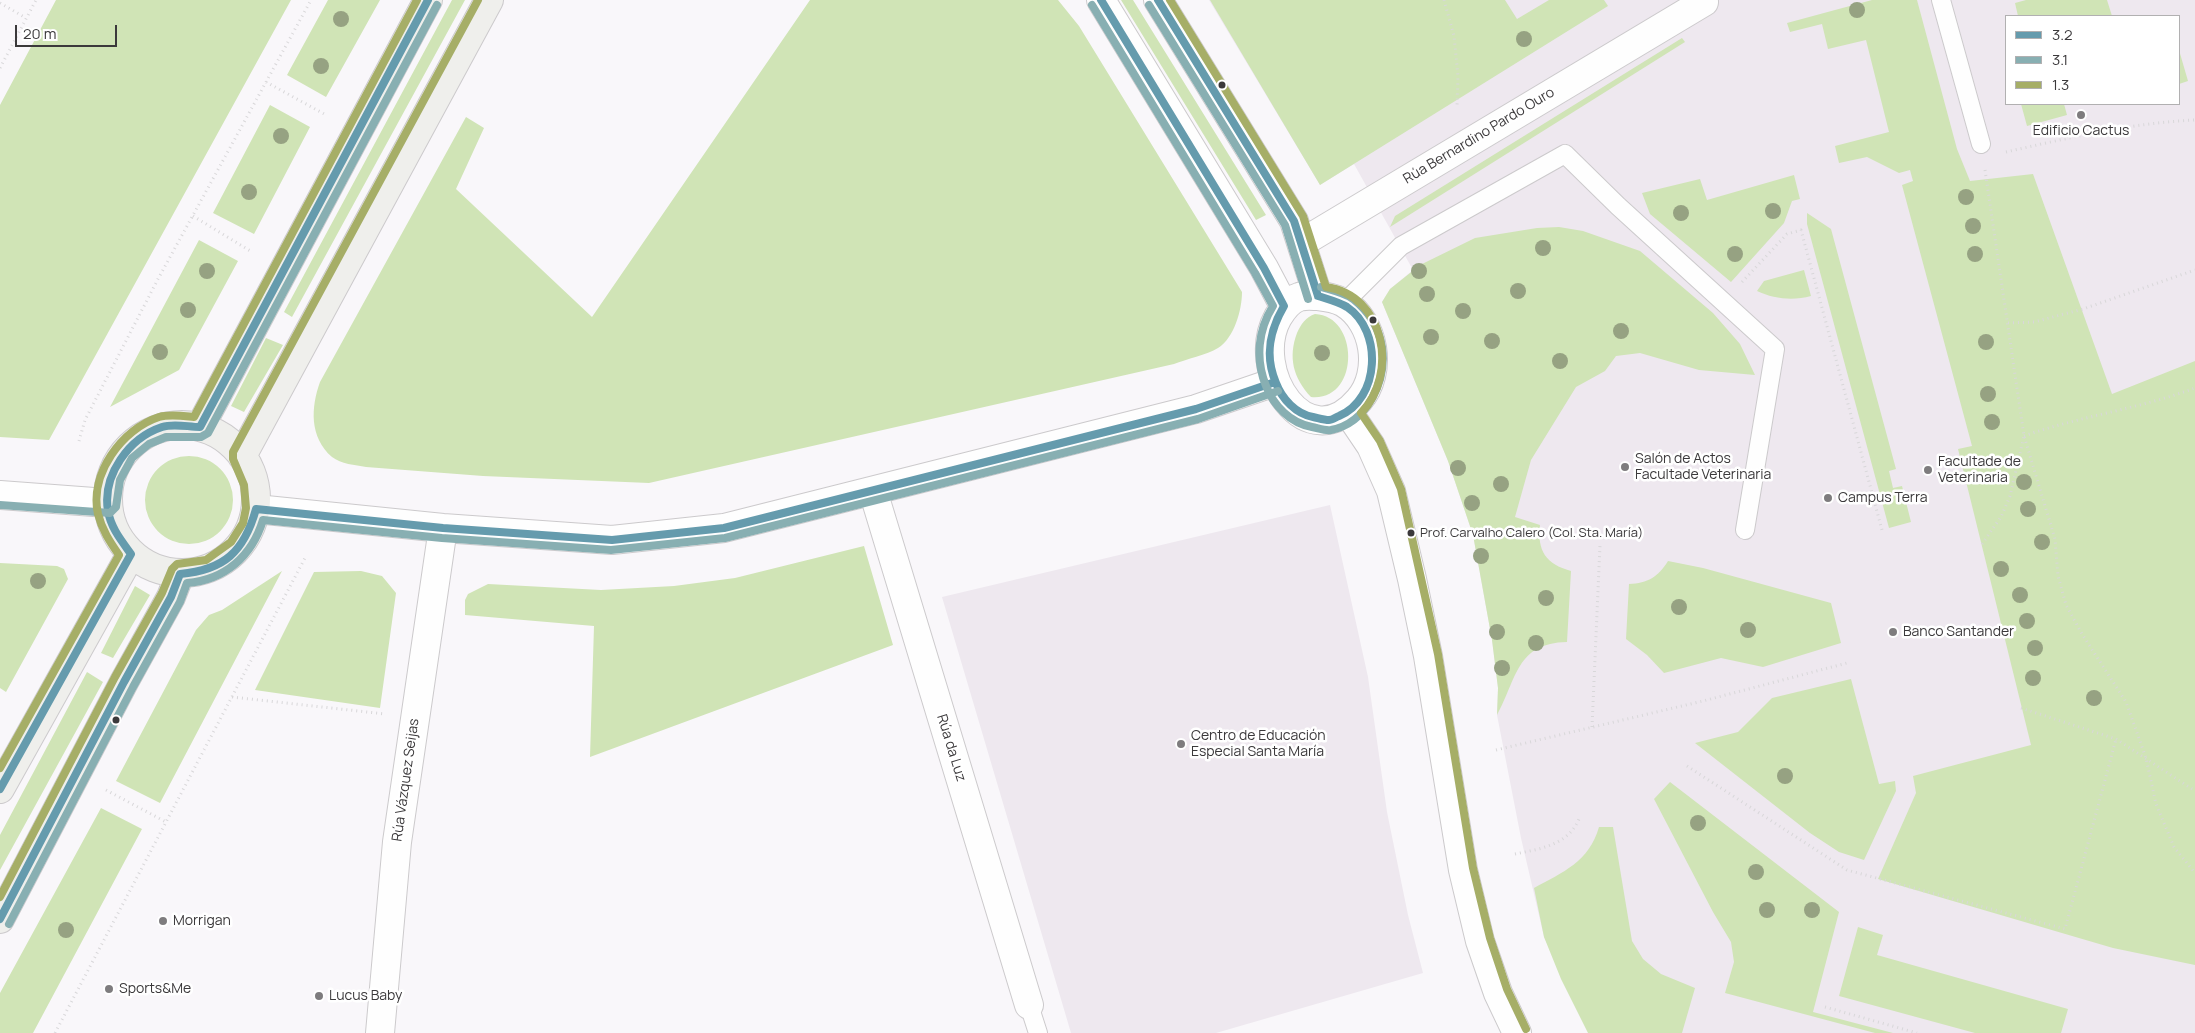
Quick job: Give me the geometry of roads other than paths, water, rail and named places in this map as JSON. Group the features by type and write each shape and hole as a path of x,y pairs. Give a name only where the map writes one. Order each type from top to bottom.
{"street":[{"path":"200,427 428,0"},
{"path":"242,456 489,0"},
{"path":"1101,0 1255,253 1284,306"},
{"path":"1158,0 1294,221 1302,242 1331,299"},
{"name":"Rúa Bernardino Pardo Ouro","path":"1302,242 1704,2"},
{"path":"1300,297 1331,299 1359,316 1369,333 1374,354 1370,378 1363,395 1348,412 1331,421 1313,419 1296,411 1283,396 1275,382 1269,348 1273,327 1284,306 1300,297"},
{"path":"256,509 442,528 612,540 724,528 1196,410 1275,382"},
{"path":"1348,412 1371,446 1391,491 1428,656 1465,878 1480,940 1498,994 1517,1033"},
{"path":"164,426 200,427 224,438 242,456 254,482 256,509 252,527 238,549 210,569 180,574 156,570 131,554 112,525 107,503 110,477 124,452 144,435 164,426"},
{"name":"Rúa da Luz","path":"873,492 1029,1006"},
{"path":"0,494 107,503"},
{"name":"Rúa Vázquez Seijas","path":"380,1033 397,842 442,528"},
{"path":"1,783 131,554"},
{"path":"0,919 115,698 171,597 180,574"}],"lane":[{"path":"1940,0 1982,151"},
{"path":"1331,299 1401,246 1565,154 1618,206 1775,350 1745,530"},
{"path":"1029,1006 1038,1033"}],"place":[{"name":"Edificio Cactus","path":"2081,115"},
{"name":"Salón de Actos Facultade Veterinaria","path":"1625,467"},
{"name":"Facultade de Veterinaria","path":"1928,470"},
{"name":"Campus Terra","path":"1828,498"},
{"name":"Prof. Carvalho Calero (Col. Sta. María)","path":"1411,533"},
{"name":"Banco Santander","path":"1893,632"},
{"name":"Centro de Educación Especial Santa María","path":"1181,744"},
{"name":"Morrigan","path":"163,921"},
{"name":"Sports&Me","path":"109,989"},
{"name":"Lucus Baby","path":"319,996"}]}
